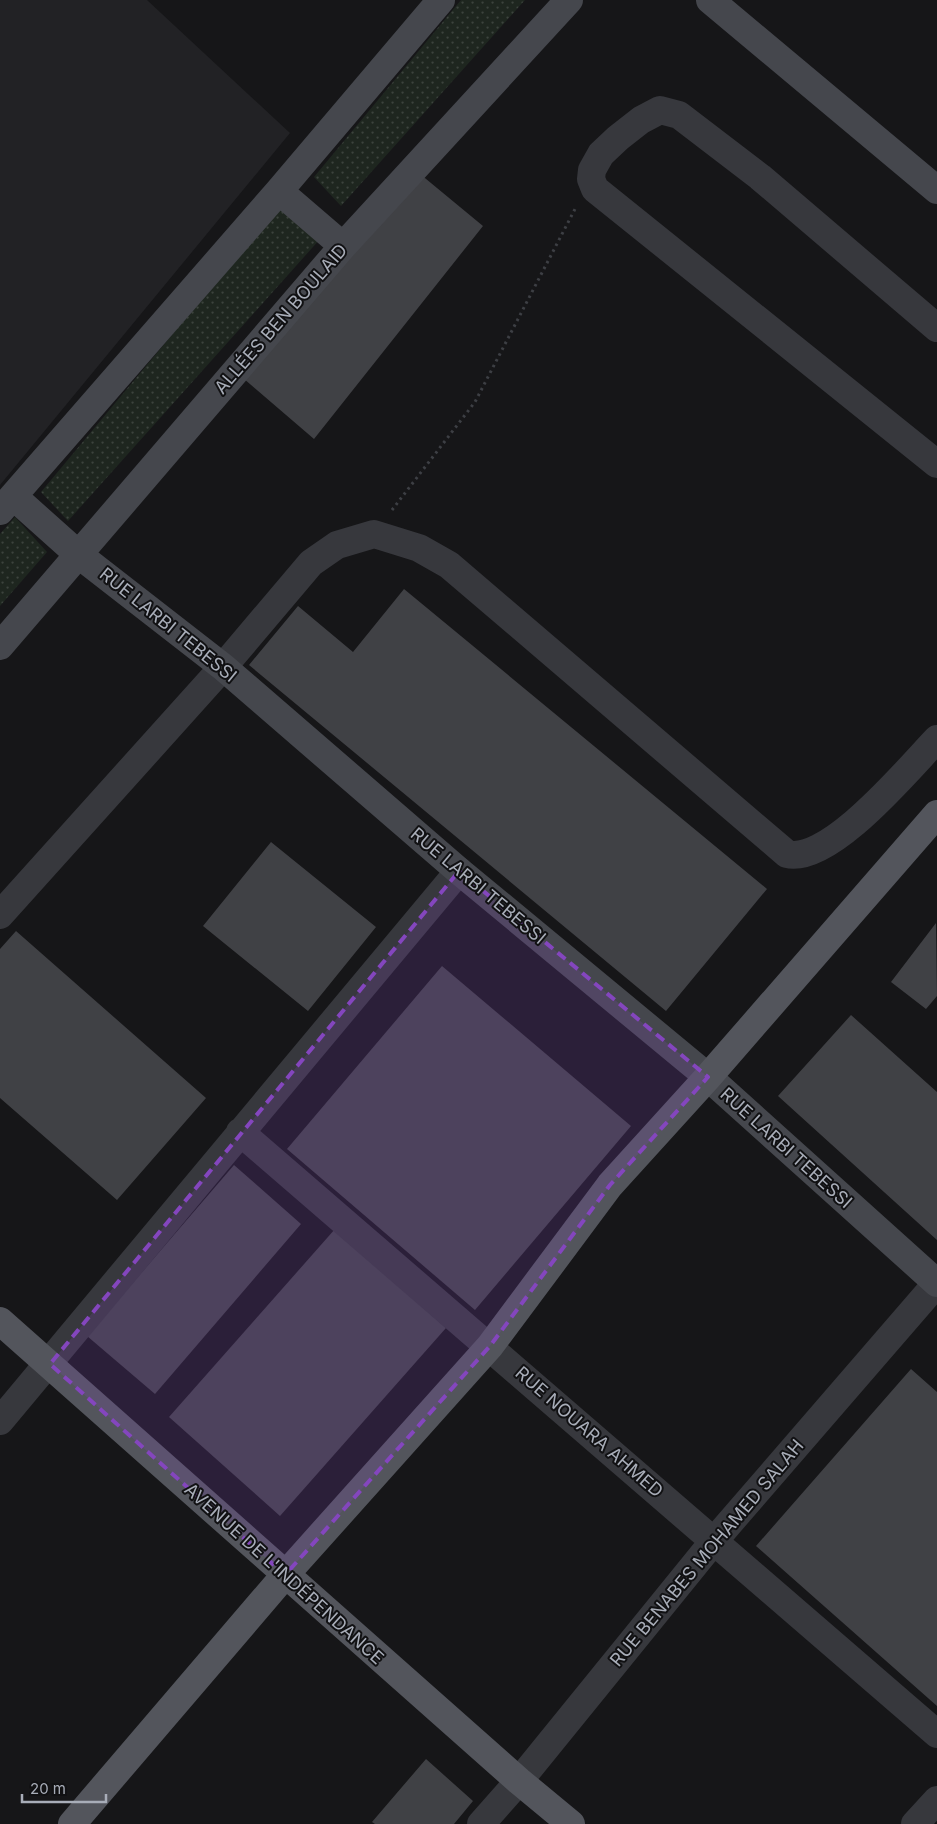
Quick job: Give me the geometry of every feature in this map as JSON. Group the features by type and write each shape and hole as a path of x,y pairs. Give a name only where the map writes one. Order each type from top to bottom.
{"main road":[{"path":"7,503 279,191 441,0"},
{"name":"ALLÉES BEN BOULAID","path":"0,646 343,246 569,0"},
{"path":"710,0 937,190"},
{"path":"279,191 343,246"},
{"name":"RUE LARBI TEBESSI","path":"7,503 80,554 222,668 459,870 708,1078 937,1283"},
{"path":"72,1824 285,1575 490,1346 610,1185 708,1078 937,814"},
{"name":"AVENUE DE L'INDÉPENDANCE","path":"0,1320 285,1575 519,1781 571,1824"}],"street":[{"path":"937,328 760,177 679,115 660,110 641,120 601,154 592,170 591,178 595,188 937,464"},
{"path":"0,915 222,668 311,563 337,545 374,534 418,548 449,565 787,854 794,856 804,854 840,835 858,820 937,739"},
{"path":"0,1421 50,1364 240,1132 459,870"},
{"name":"RUE NOUARA AHMED","path":"240,1132 937,1734"},
{"name":"RUE BENABES MOHAMED SALAH","path":"480,1824 519,1781 713,1542 937,1283"},
{"path":"915,1824 937,1800"}],"path":[{"path":"374,534 474,402 591,178"}],"highlighted area":[{"path":"459,871 708,1077 610,1185 490,1346 285,1575 50,1364"}],"shaded area":[{"path":"0,0 147,0 290,133 0,485"},
{"path":"461,0 525,0 341,206 314,177"},
{"path":"281,204 321,238 68,521 41,492"},
{"path":"15,517 47,552 0,606 0,534"}],"building":[{"path":"414,169 483,226 314,439 236,372"},
{"path":"404,589 767,889 666,1011 249,665 298,606 353,652"},
{"path":"271,842 376,927 308,1011 203,926"},
{"path":"936,923 937,996 926,1009 891,982"},
{"path":"16,931 206,1098 117,1200 0,1098 0,949"},
{"path":"442,966 631,1126 475,1310 287,1149"},
{"path":"851,1015 937,1092 937,1240 778,1096"},
{"path":"234,1165 301,1224 155,1394 87,1336"},
{"path":"335,1229 446,1328 280,1516 169,1417"},
{"path":"911,1369 937,1392 937,1706 756,1546"},
{"path":"426,1759 473,1801 454,1824 375,1824 372,1822"}]}
